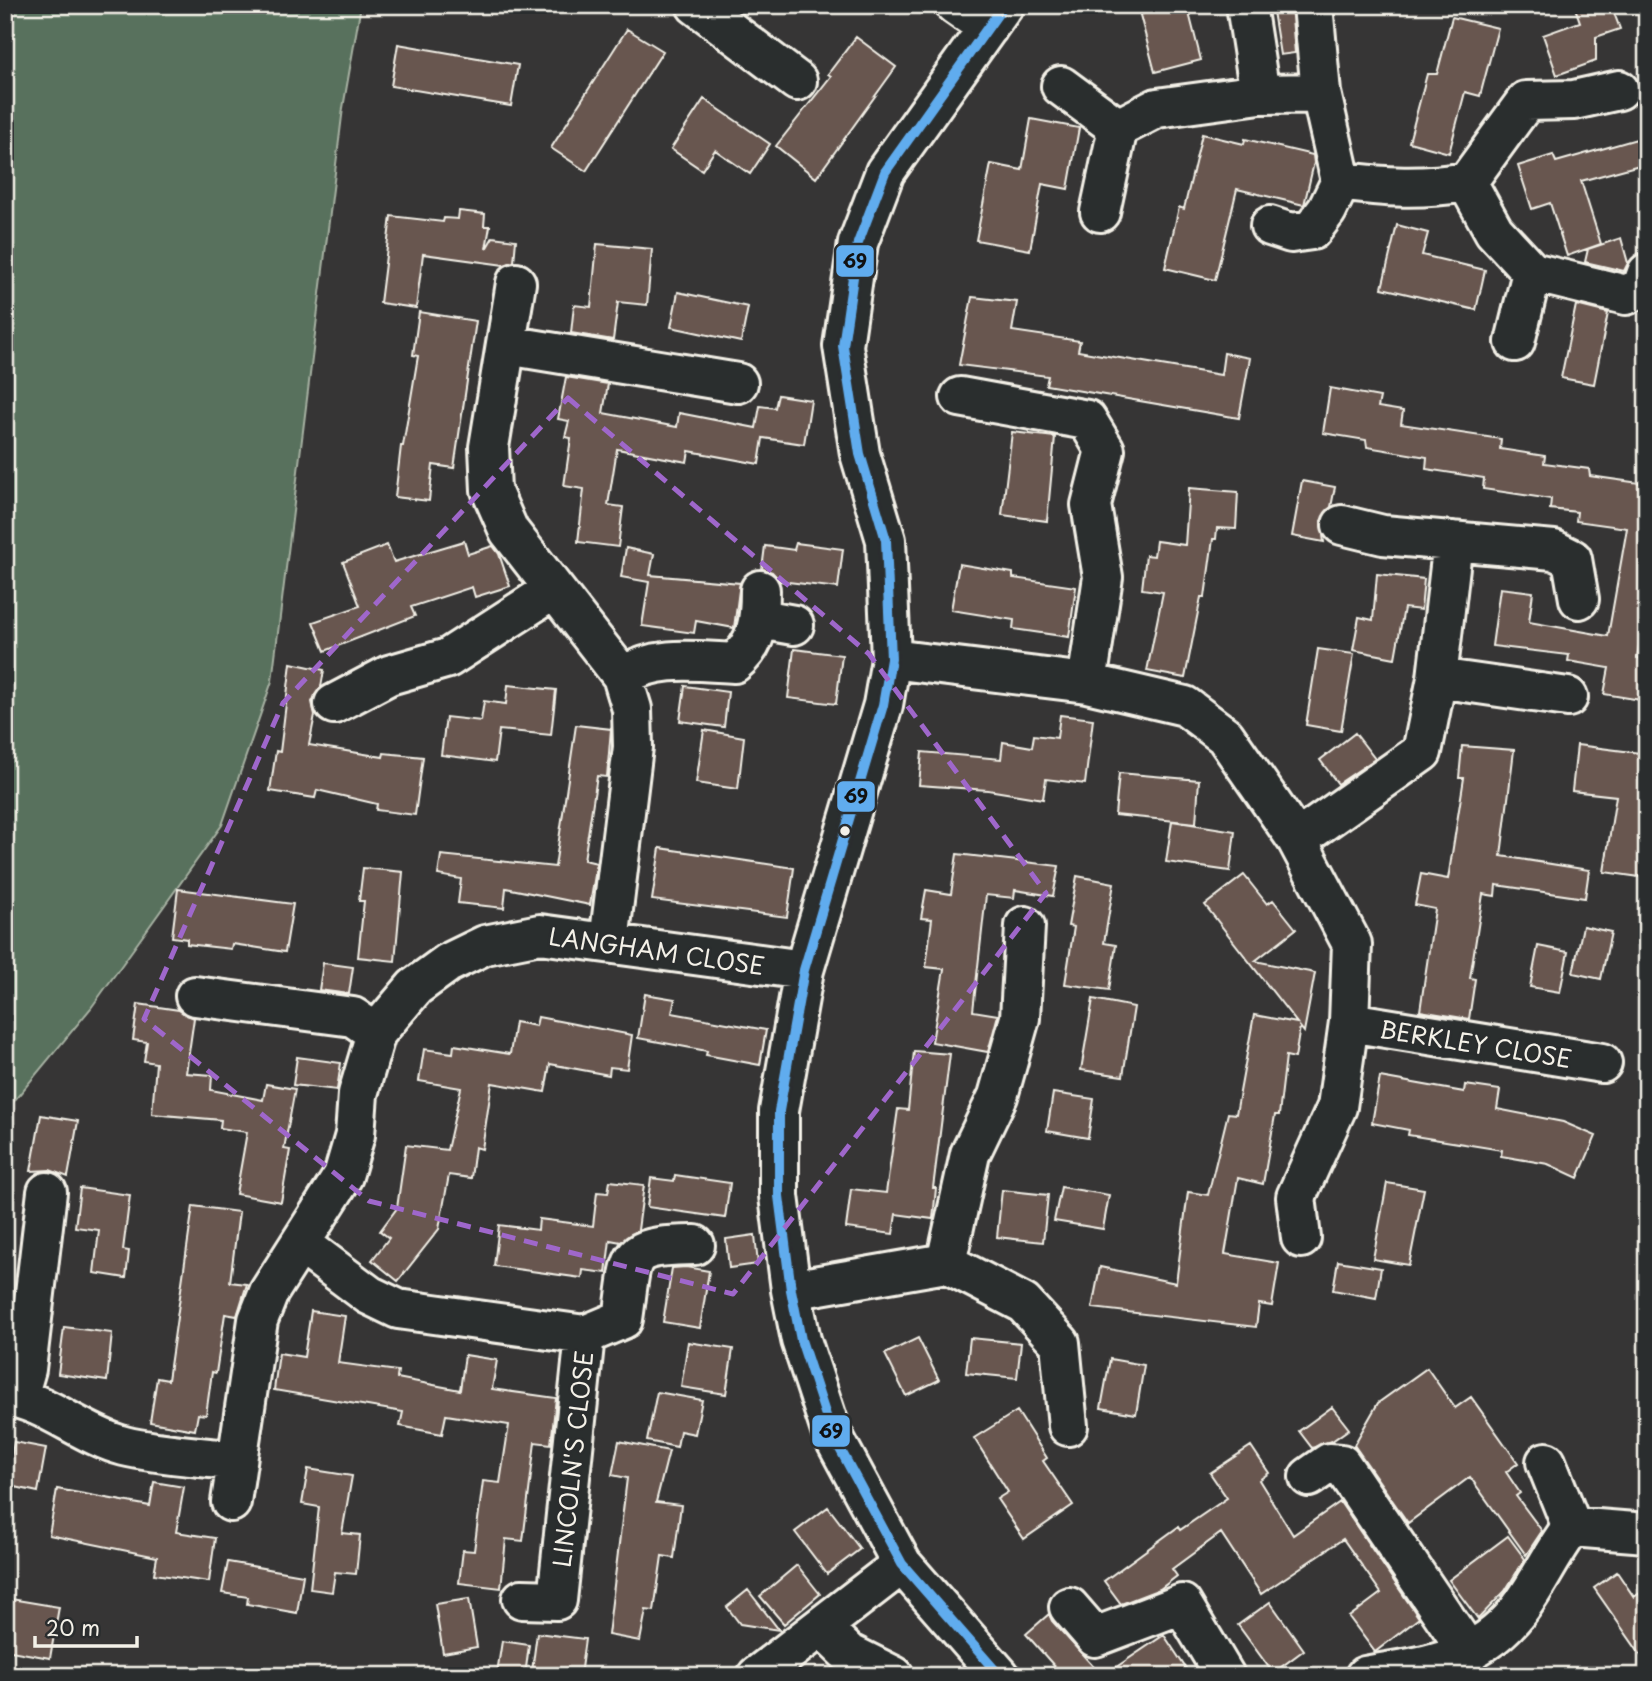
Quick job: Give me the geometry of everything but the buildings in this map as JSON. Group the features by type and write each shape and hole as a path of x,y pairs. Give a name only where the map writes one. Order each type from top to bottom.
{"street":[{"path":"696,5 797,81"},
{"path":"955,5 996,16 885,172 858,243 843,346 860,454 887,540 891,659 883,705 804,970 779,1111 779,1196 791,1290 802,1340 832,1434 902,1564 1000,1676"},
{"path":"1247,5 1260,94"},
{"path":"1270,226 1291,233 1312,230 1327,210 1342,181 1321,93 1313,5"},
{"path":"1061,86 1118,128"},
{"path":"1342,181 1380,188 1425,189 1467,182 1526,101 1574,100 1619,90"},
{"path":"1118,128 1157,108 1260,94 1321,93"},
{"path":"1100,212 1118,128"},
{"path":"1467,182 1494,231 1532,272 1626,295 1643,287 1647,273"},
{"path":"1516,342 1532,272"},
{"path":"516,284 489,447 491,490 509,531 622,676 632,709 634,747 609,943"},
{"path":"507,345 738,383"},
{"path":"960,397 1087,420 1105,450 1091,505 1103,577 1087,683"},
{"path":"1342,525 1383,535 1555,550 1572,559 1579,599"},
{"path":"1297,840 1422,752 1437,678 1453,541"},
{"path":"334,704 390,675 447,658 553,590"},
{"path":"622,676 643,664 669,660 734,663 748,652 772,611"},
{"path":"891,659 1087,683 1185,706 1225,736 1297,840 1352,944 1349,1022 1337,1107 1296,1197 1301,1238"},
{"path":"1437,678 1568,697"},
{"path":"946,1262 970,1154 998,1096 1020,1018 1025,926"},
{"name":"LANGHAM CLOSE","path":"231,1502 258,1320 269,1292 343,1177 355,1135 358,1094 376,1033 415,987 448,963 485,945 540,934 804,970"},
{"path":"195,996 353,1017 376,1033"},
{"name":"BERKLEY CLOSE","path":"1349,1022 1602,1063"},
{"path":"47,1192 26,1370 12,1396 83,1431 124,1446 237,1461"},
{"name":"LINCOLN'S CLOSE","path":"301,1244 369,1295 398,1309 584,1335 558,1600 522,1599"},
{"path":"584,1335 622,1319 631,1263 641,1251 652,1245 695,1245"},
{"path":"791,1290 946,1262 1023,1303 1060,1343 1068,1426"},
{"path":"1546,1462 1572,1527"},
{"path":"1309,1477 1329,1463 1341,1464 1469,1653"},
{"path":"1572,1527 1647,1533"},
{"path":"1365,1676 1453,1660 1469,1653 1497,1632 1522,1606 1553,1552 1572,1527"},
{"path":"757,1676 902,1564"},
{"path":"1069,1607 1096,1637 1182,1604 1225,1676"},
{"path":"821,1627 848,1653 894,1676"}],"highlighted area":[{"path":"568,398 869,654 1046,893 733,1294 369,1201 144,1019 283,703"}],"green space":[{"path":"5,5 361,5 343,108 272,681 222,825 91,1008 5,1112"}],"transit line":[{"name":"69","path":"1000,1676 902,1564 832,1434 801,1340 791,1290 779,1196 779,1111 804,970 883,705 891,659 886,540 860,454 843,346 858,243 885,172 1004,5"}]}
